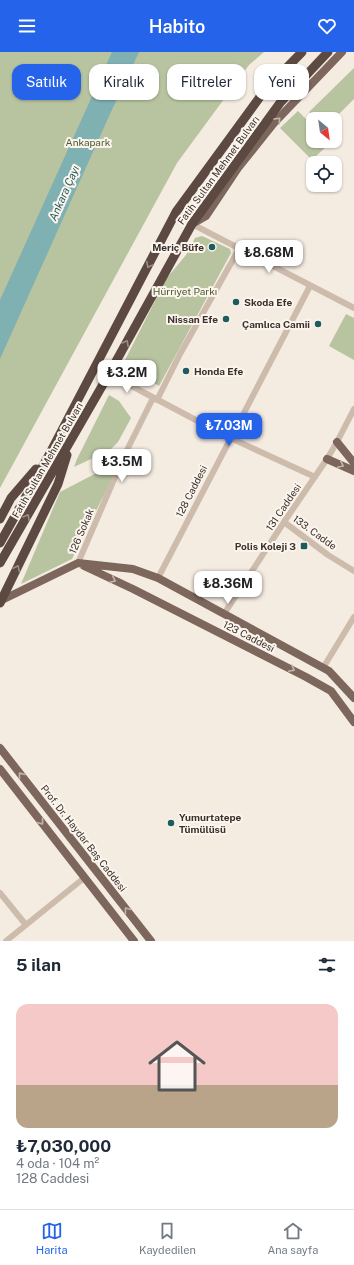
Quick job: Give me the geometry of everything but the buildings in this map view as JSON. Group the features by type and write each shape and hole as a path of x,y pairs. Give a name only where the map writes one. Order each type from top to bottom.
{"highway":[{"name":"Fatih Sultan Mehmet Bulvarı","path":"0,543 49,455 176,212 265,90 302,52"},
{"name":"Fatih Sultan Mehmet Bulvarı","path":"0,563 110,374 192,224 280,103 328,52"},
{"path":"1,601 58,484 73,438"},
{"path":"0,519 11,498 49,455"}],"main road":[{"path":"192,224 206,216 238,168 274,123 342,52"},
{"path":"337,442 354,463"},
{"path":"327,459 354,471"},
{"path":"1,601 78,563"},
{"name":"123 Caddesi","path":"78,563 133,569 158,578 329,671 354,698"},
{"name":"123 Caddesi","path":"78,563 133,589 331,691 354,722"},
{"name":"Prof. Dr. Haydar Baş Caddesi","path":"0,748 151,941"},
{"path":"0,769 134,941"}],"street":[{"path":"192,224 354,308"},
{"name":"126 Sokak","path":"78,563 125,454 240,249"},
{"name":"128 Caddesi","path":"158,578 310,286"},
{"path":"110,374 230,438 315,477"},
{"name":"131 Caddesi","path":"224,614 327,459 354,409"},
{"name":"133. Cadde","path":"284,522 328,555 354,571"},
{"path":"323,668 354,617"},
{"path":"6,941 84,878"},
{"path":"0,894 26,925"}],"green space":[{"name":"Ankapark","path":"0,52 264,52 246,69 246,64 167,64 167,100 223,100 177,163 0,488"},
{"path":"354,68 354,99 341,112 309,112"},
{"path":"298,111 306,119 306,148 325,148 316,156 308,156 280,128"},
{"name":"Hürriyet Parkı","path":"202,236 230,249 231,253 159,386 123,364 166,279 186,255 195,238"},
{"path":"346,314 354,318 354,360 329,346"},
{"path":"109,395 119,401 131,418 118,442 110,450 74,467 77,459"},
{"path":"112,465 117,469 72,559 21,584 60,492"}],"water":[{"path":"112,52 139,52 133,64 107,64"},
{"name":"Ankara Çayı","path":"90,100 117,100 0,359 0,300"}],"place":[{"name":"Meriç Büfe","path":"212,247"},
{"name":"Skoda Efe","path":"236,302"},
{"name":"Nissan Efe","path":"226,319"},
{"name":"Çamlıca Camii","path":"318,324"},
{"name":"Honda Efe","path":"186,371"},
{"name":"Polis Koleji 3","path":"304,546"},
{"name":"Yumurtatepe Tümülüsü","path":"171,823"}]}
